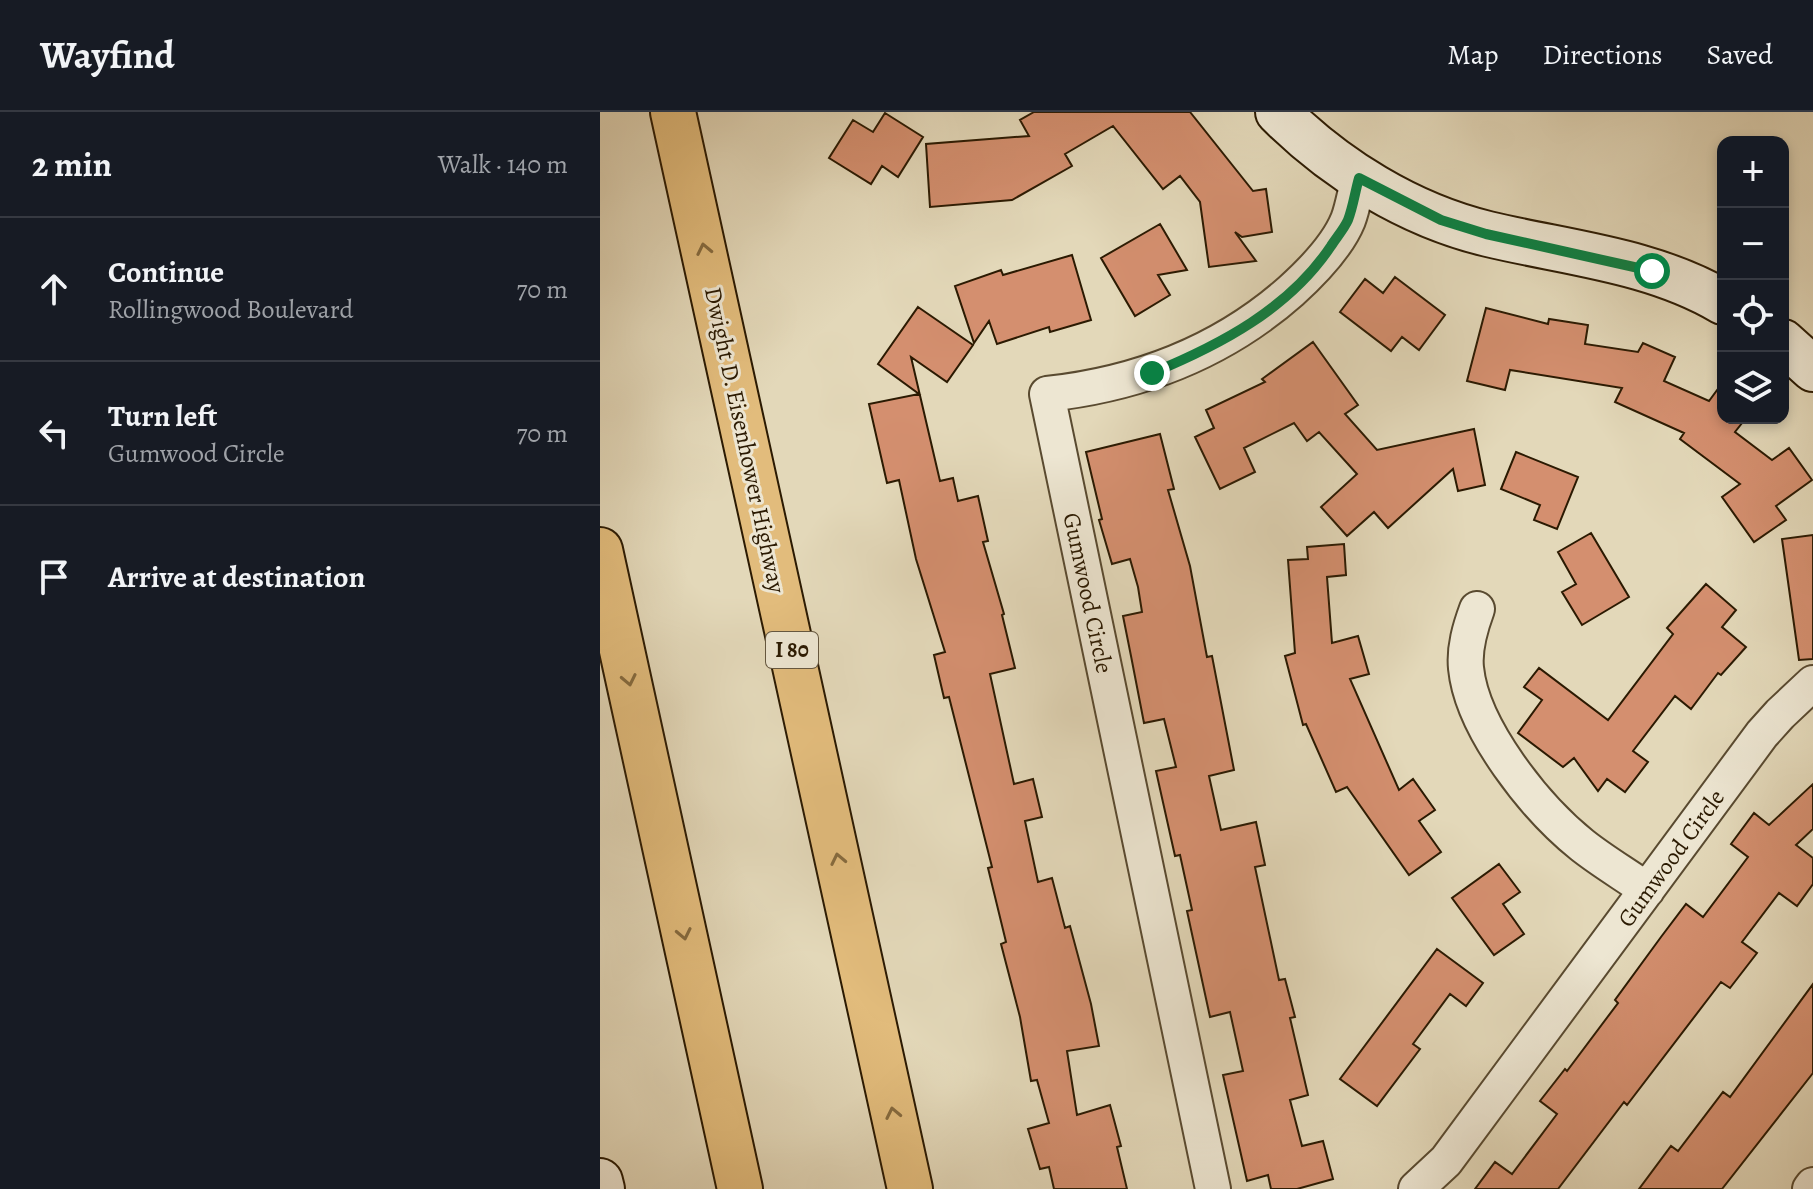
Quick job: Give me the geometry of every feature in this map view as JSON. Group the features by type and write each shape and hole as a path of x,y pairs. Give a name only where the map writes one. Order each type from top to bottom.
{"highway":[{"name":"Dwight D. Eisenhower Highway","path":"673,112 910,1189"},
{"path":"600,550 740,1189"}],"street":[{"path":"1278,112 1302,136 1359,178 1441,220 1486,234 1652,271 1717,299"},
{"name":"Gumwood Circle","path":"1213,1189 1047,394 1090,389 1152,373 1218,343 1267,312 1315,269 1347,221 1359,178"},
{"path":"1789,347 1813,369"},
{"path":"1477,609 1469,632 1466,668 1471,691 1489,733 1515,774 1546,812 1583,846 1647,890"},
{"name":"Gumwood Circle","path":"1416,1189 1446,1161 1762,734 1813,683"},
{"path":"600,1181 602,1189"}],"building":[{"path":"1034,112 1190,112 1253,191 1266,189 1272,232 1242,237 1235,232 1256,261 1209,267 1200,202 1180,176 1163,189 1113,126 1065,154 1072,166 1012,200 930,207 926,144 1029,136 1020,120"},
{"path":"885,113 923,137 898,177 882,166 871,184 829,158 853,120 873,132"},
{"path":"1160,224 1187,270 1158,275 1170,295 1135,316 1101,258"},
{"path":"1072,255 1091,320 1050,332 1049,327 997,344 989,321 974,343 955,286 1001,270 1003,275"},
{"path":"1395,277 1445,315 1419,350 1402,337 1391,351 1340,312 1365,279 1383,293"},
{"path":"918,307 973,345 947,382 911,357 940,481 953,478 958,501 978,496 988,541 983,542 1004,614 1015,668 990,674 1014,784 1033,779 1042,817 1025,821 1038,882 1052,878 1065,928 1070,926 1099,1046 1067,1051 1077,1115 1110,1105 1121,1146 1117,1147 1127,1189 1054,1189 1049,1167 1040,1169 1028,1129 1049,1123 1037,1080 1031,1081 1020,1017 1001,944 1006,942 988,868 992,867 949,697 944,698 934,655 945,652 916,559 899,480 887,483 869,404 919,394 878,364"},
{"path":"1486,308 1548,324 1549,319 1588,325 1585,344 1638,352 1643,343 1675,357 1664,381 1709,401 1717,390 1717,424 1741,424 1735,432 1772,460 1789,448 1812,480 1776,506 1786,520 1754,542 1722,497 1740,484 1680,439 1684,433 1615,402 1622,388 1510,370 1505,390 1467,381"},
{"path":"1313,342 1358,405 1345,414 1377,450 1474,429 1485,485 1458,491 1453,469 1388,528 1374,512 1347,536 1321,507 1357,474 1319,432 1307,441 1294,423 1244,448 1255,472 1220,489 1195,437 1214,428 1206,410 1265,382 1262,379"},
{"path":"1160,434 1174,489 1168,490 1190,566 1207,657 1212,656 1234,770 1209,776 1221,830 1256,822 1265,865 1255,867 1279,980 1285,979 1295,1017 1290,1018 1308,1095 1290,1100 1302,1146 1323,1141 1333,1179 1297,1189 1271,1189 1268,1175 1247,1181 1223,1075 1243,1071 1230,1012 1210,1017 1187,911 1192,910 1180,855 1175,856 1156,771 1176,767 1164,719 1144,723 1123,616 1142,612 1138,587 1130,559 1112,564 1099,520 1102,519 1086,452"},
{"path":"1516,452 1578,477 1557,529 1534,520 1540,505 1501,489"},
{"path":"1591,533 1629,597 1582,625 1562,592 1576,584 1558,552"},
{"path":"1813,535 1813,659 1799,660 1782,539"},
{"path":"1344,544 1346,575 1327,577 1332,643 1358,636 1369,674 1350,679 1399,790 1413,779 1435,810 1419,821 1441,852 1409,875 1347,787 1336,792 1306,724 1303,725 1285,656 1295,653 1288,560 1308,559 1307,547"},
{"path":"1706,584 1736,610 1722,627 1746,647 1721,675 1718,673 1691,709 1675,696 1633,751 1648,762 1625,792 1607,779 1598,791 1574,758 1563,767 1518,733 1542,700 1524,687 1539,668 1608,720 1673,634 1667,628"},
{"path":"1813,784 1813,829 1796,845 1813,858 1813,884 1797,906 1779,893 1742,942 1757,953 1730,988 1721,982 1558,1189 1475,1189 1495,1162 1512,1174 1557,1114 1540,1101 1565,1069 1567,1071 1618,1003 1615,1000 1661,937 1686,904 1703,917 1748,857 1731,844 1754,813 1769,825"},
{"path":"1499,864 1520,892 1503,904 1524,934 1494,955 1452,898"},
{"path":"1437,949 1483,983 1466,1006 1450,994 1413,1044 1420,1049 1377,1106 1340,1079"},
{"path":"1813,984 1813,1073 1722,1189 1639,1189 1671,1146 1678,1151 1723,1092 1730,1097"}],"route":[{"path":"1152,373 1193,357 1231,337 1267,312 1315,269 1347,221 1359,178 1441,220 1486,234 1652,271"}]}
